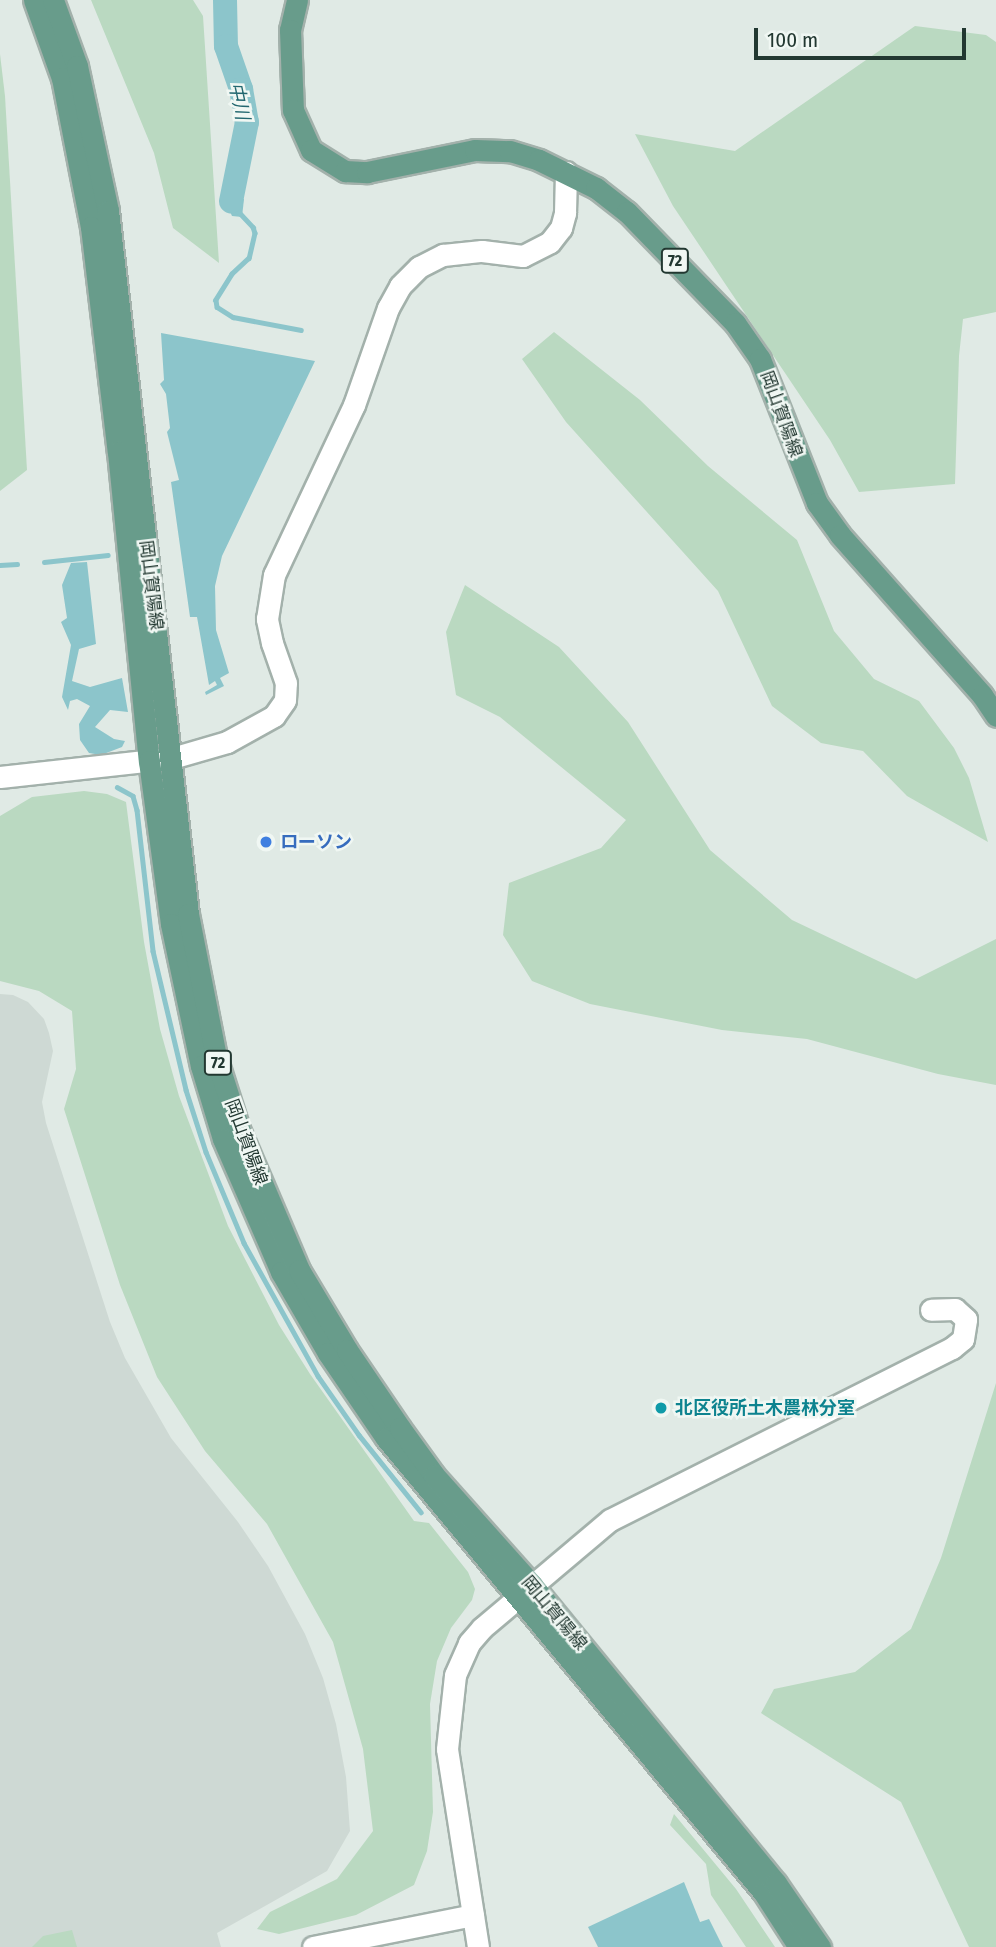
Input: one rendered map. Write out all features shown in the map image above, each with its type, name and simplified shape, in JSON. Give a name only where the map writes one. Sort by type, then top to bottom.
[{"type":"main road","name":"岡山賀陽線","points":[[34,0],[62,78],[91,227],[118,452],[149,761],[171,924],[184,996],[223,1139],[281,1272],[321,1341],[386,1438],[525,1591],[776,1883],[820,1947]]},
{"type":"main road","name":"岡山賀陽線","points":[[53,0],[77,66],[108,211],[188,914],[202,995],[216,1057],[235,1117],[266,1198],[299,1270],[346,1350],[434,1475],[764,1893],[799,1947]]},
{"type":"main road","name":"岡山賀陽線","points":[[297,0],[290,30],[293,110],[311,150],[345,171],[367,172],[475,150],[510,151],[566,172],[596,188],[627,212],[735,323],[760,359],[817,503],[840,535],[982,695],[996,716]]},
{"type":"street","points":[[0,777],[172,758],[227,742],[274,716],[285,700],[286,683],[267,619],[271,585],[354,405],[388,308],[400,286],[419,267],[443,255],[473,251],[523,256],[539,250],[561,228],[565,212],[566,172]]},
{"type":"street","points":[[478,1947],[447,1749],[452,1690],[460,1659],[469,1643],[525,1591],[610,1520],[952,1348],[963,1339],[966,1319],[955,1309],[931,1310]]},
{"type":"street","points":[[313,1947],[355,1936],[472,1915]]},
{"type":"shaded area","points":[[0,994],[13,995],[28,1002],[44,1019],[49,1033],[53,1051],[42,1102],[46,1123],[110,1322],[125,1358],[171,1438],[238,1522],[268,1566],[305,1634],[323,1678],[336,1724],[346,1777],[350,1831],[327,1871],[217,1933],[221,1947],[0,1947]]},
{"type":"green space","points":[[91,0],[193,0],[203,16],[219,263],[173,228],[154,153]]},
{"type":"green space","points":[[915,26],[986,35],[996,42],[996,312],[963,319],[959,356],[955,484],[859,492],[830,440],[673,206],[635,134],[735,151]]},
{"type":"green space","points":[[0,54],[5,96],[27,470],[0,491]]},
{"type":"green space","points":[[554,332],[640,400],[708,466],[797,540],[834,631],[874,679],[919,701],[954,748],[969,778],[988,842],[907,796],[863,751],[821,743],[772,706],[718,591],[566,422],[522,359]]},
{"type":"green space","points":[[465,585],[559,647],[628,722],[710,850],[792,920],[916,979],[996,939],[996,1085],[938,1074],[807,1039],[722,1030],[590,1004],[532,981],[503,935],[509,883],[601,848],[626,820],[500,717],[456,695],[446,632]]},
{"type":"green space","points":[[84,791],[107,794],[126,802],[144,942],[160,1029],[179,1096],[228,1226],[279,1325],[310,1374],[414,1521],[429,1523],[468,1572],[475,1589],[472,1600],[451,1628],[437,1661],[430,1704],[433,1812],[427,1851],[414,1885],[356,1915],[279,1934],[257,1929],[270,1912],[337,1879],[373,1831],[363,1749],[333,1642],[267,1524],[205,1451],[157,1377],[120,1285],[64,1109],[76,1069],[72,1011],[39,991],[0,981],[0,816],[32,797]]},
{"type":"green space","points":[[996,1383],[996,1947],[969,1947],[901,1802],[761,1713],[774,1689],[855,1672],[911,1629],[941,1558]]},
{"type":"green space","points":[[674,1814],[736,1889],[775,1947],[746,1947],[711,1895],[706,1864],[670,1825]]},
{"type":"green space","points":[[72,1930],[77,1947],[32,1947],[43,1936]]},
{"type":"water","points":[[222,194],[244,199],[242,217],[232,216]]},
{"type":"water","points":[[161,333],[315,361],[222,556],[215,586],[216,630],[229,673],[220,678],[224,686],[206,695],[205,692],[217,685],[215,681],[209,685],[197,617],[190,617],[171,482],[179,480],[167,432],[170,428],[166,394],[160,384],[164,380]]},
{"type":"water","points":[[87,562],[96,644],[79,649],[72,681],[90,687],[122,678],[128,712],[110,710],[95,727],[114,739],[125,741],[122,747],[101,755],[89,753],[80,740],[79,724],[90,706],[77,699],[70,701],[68,710],[62,697],[71,645],[61,622],[67,618],[62,585],[71,563]]},
{"type":"water","points":[[684,1882],[700,1922],[709,1919],[723,1947],[598,1947],[588,1927]]},
{"type":"waterway","name":"中川","points":[[225,0],[226,46],[241,89],[247,122],[231,201]]},
{"type":"waterway","points":[[239,212],[255,233],[249,258],[232,274],[216,300],[217,307],[233,317],[301,330]]},
{"type":"waterway","points":[[44,562],[108,555]]},
{"type":"waterway","points":[[0,565],[17,564]]},
{"type":"waterway","points":[[117,787],[133,796],[137,810],[153,951],[186,1090],[206,1152],[244,1243],[318,1376],[359,1435],[421,1512]]},
{"type":"place","name":"ローソン","points":[[266,842]]},
{"type":"place","name":"北区役所土木農林分室","points":[[661,1408]]}]
